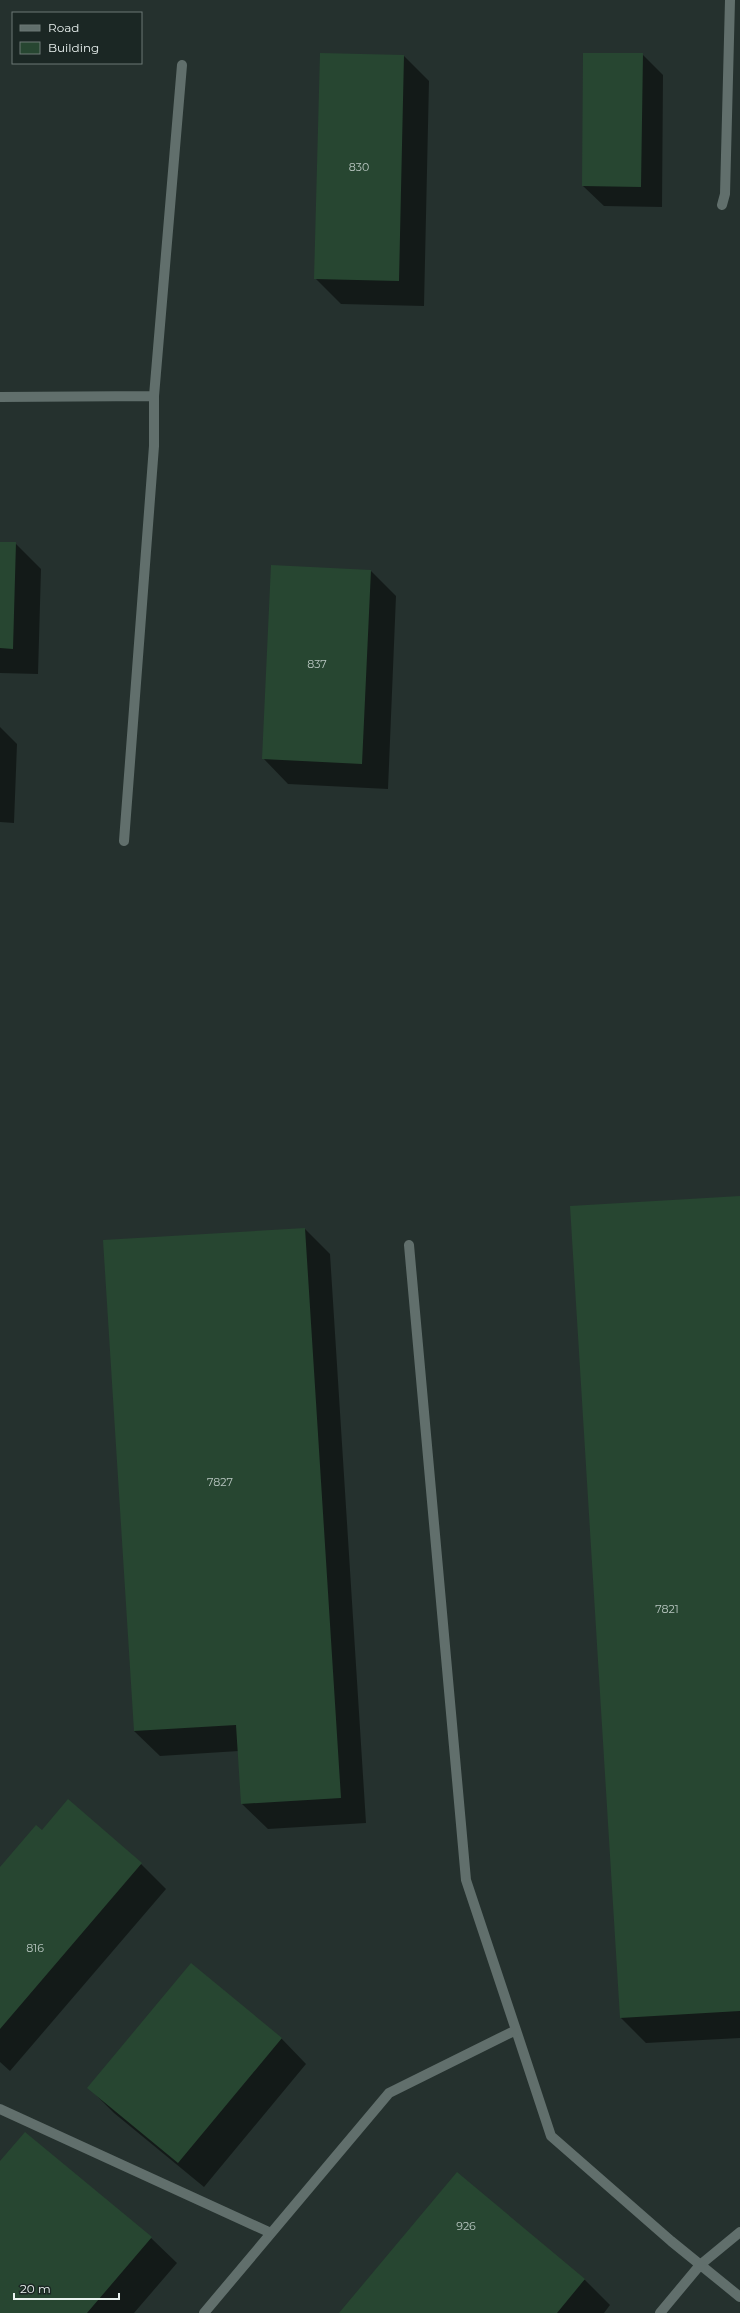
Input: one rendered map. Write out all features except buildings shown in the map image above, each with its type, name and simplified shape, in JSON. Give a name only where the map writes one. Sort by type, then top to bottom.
[{"type":"street","points":[[722,205],[725,194],[730,0]]},
{"type":"street","points":[[124,841],[154,446],[154,396],[182,65]]},
{"type":"street","points":[[0,398],[154,396]]},
{"type":"street","points":[[409,1245],[466,1880],[551,2136],[700,2265],[740,2297]]},
{"type":"street","points":[[204,2313],[389,2093],[516,2030]]},
{"type":"street","points":[[0,2109],[271,2233]]},
{"type":"street","points":[[660,2313],[700,2265],[740,2232]]}]
